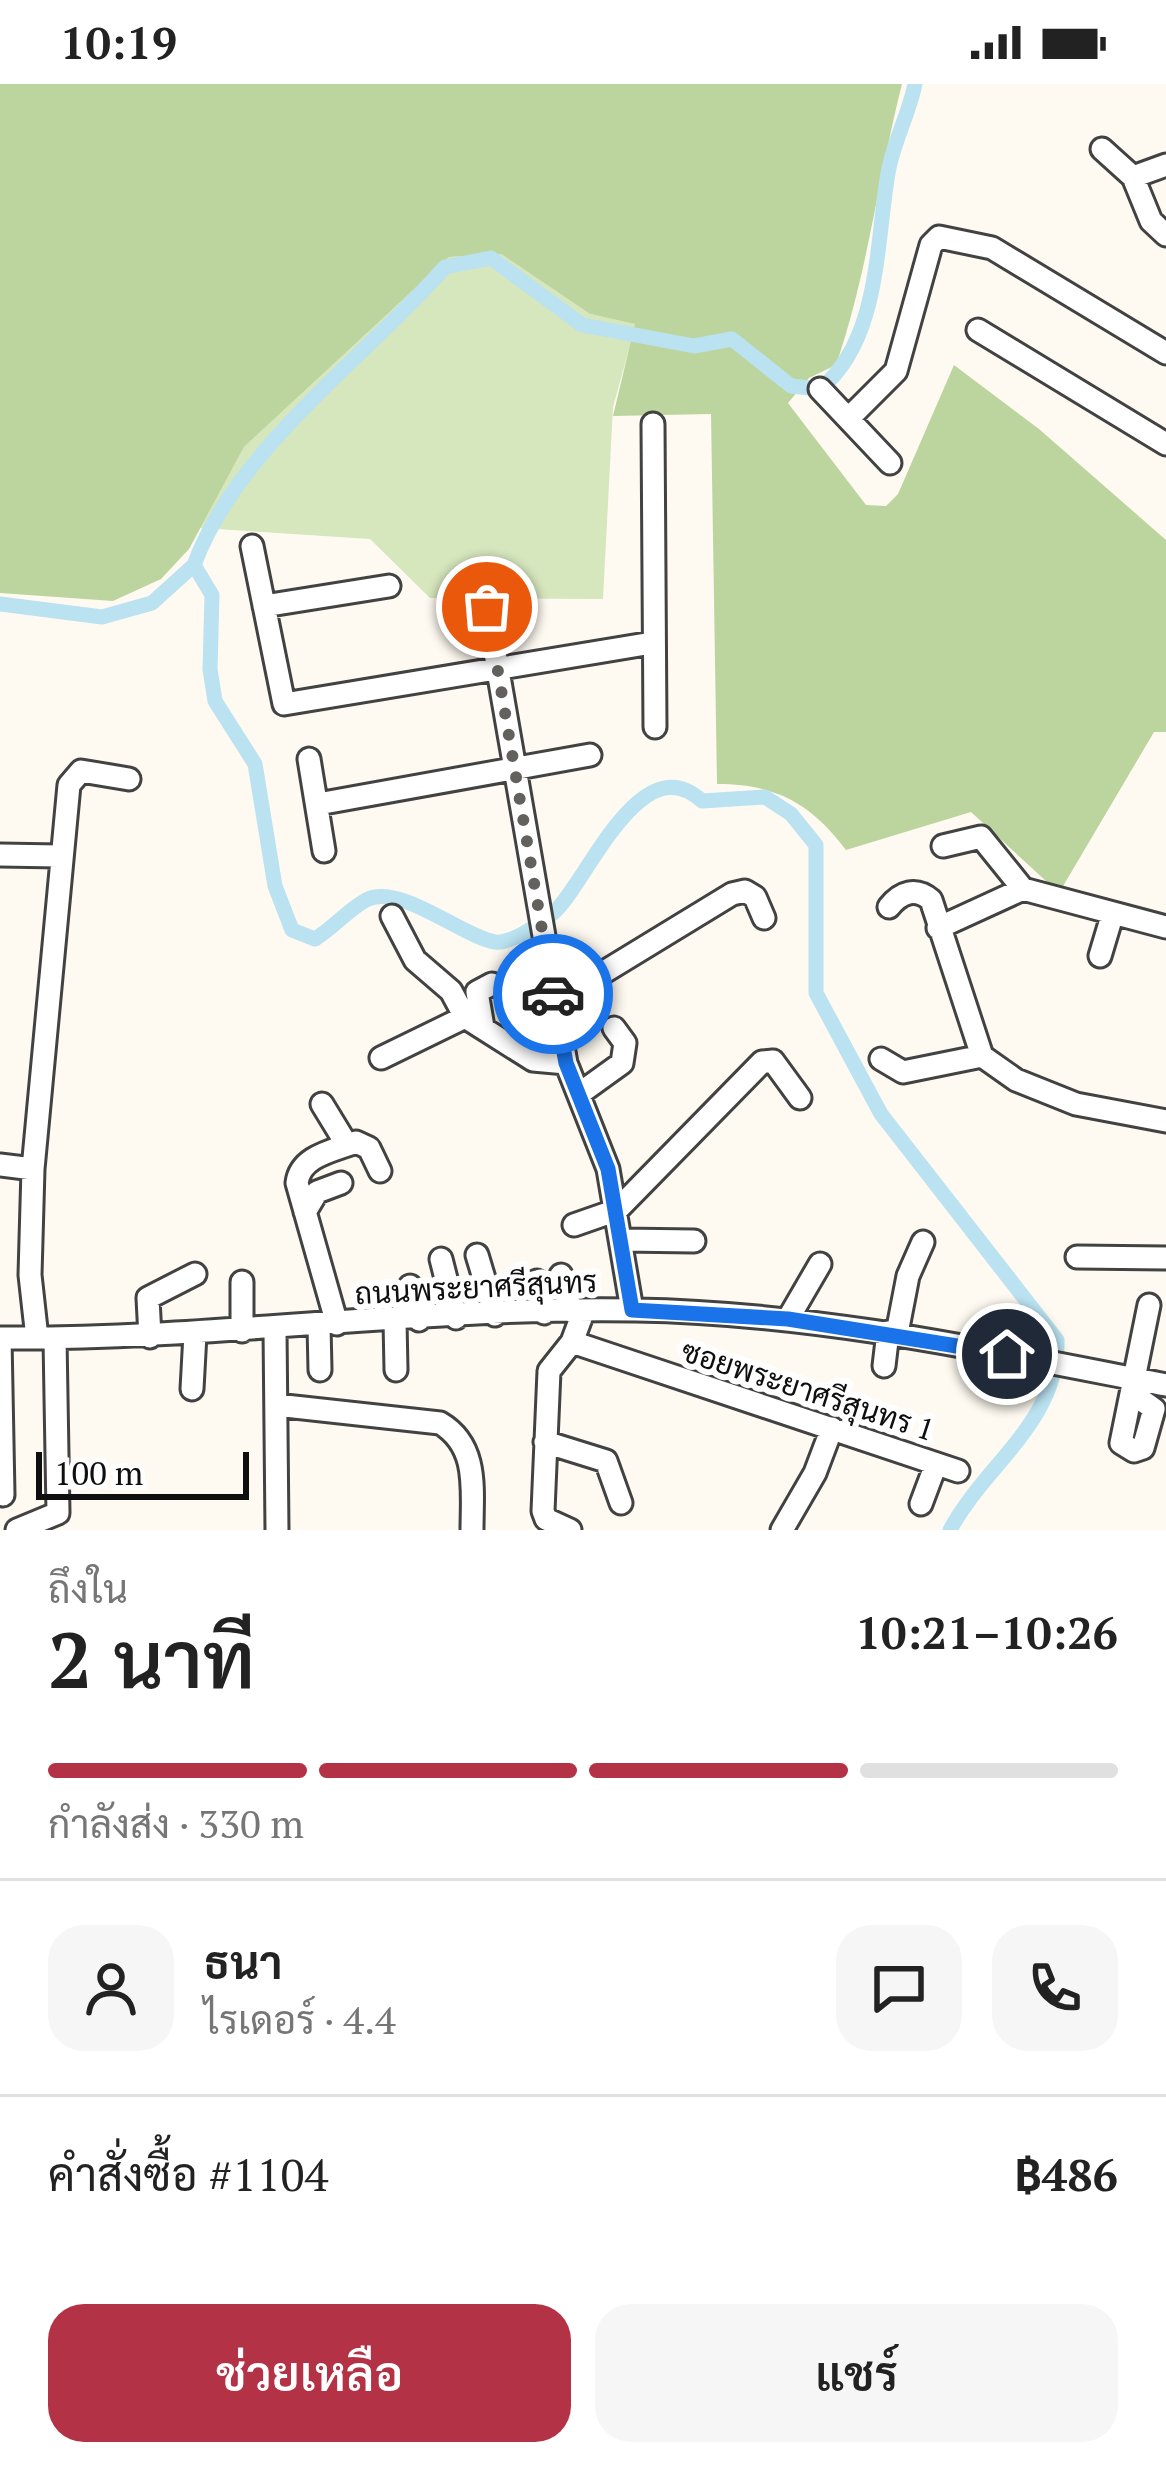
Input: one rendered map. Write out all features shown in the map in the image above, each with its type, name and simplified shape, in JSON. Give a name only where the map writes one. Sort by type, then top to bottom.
[{"type":"street","points":[[1102,149],[1132,178],[1151,221],[1166,235]]},
{"type":"street","points":[[1132,178],[1166,165]]},
{"type":"street","points":[[849,418],[896,371],[931,245],[938,237],[992,248],[1166,353]]},
{"type":"street","points":[[978,330],[1166,444]]},
{"type":"street","points":[[820,389],[890,464]]},
{"type":"street","points":[[653,424],[655,727]]},
{"type":"street","points":[[252,546],[284,704],[652,643]]},
{"type":"street","points":[[264,606],[389,586]]},
{"type":"street","points":[[487,607],[566,1063],[620,1227],[632,1310]]},
{"type":"street","points":[[318,804],[590,754]]},
{"type":"street","points":[[309,759],[324,850]]},
{"type":"street","points":[[17,1530],[58,1513],[46,1339],[30,1275],[33,1169],[59,856],[74,776],[81,771],[129,779]]},
{"type":"street","points":[[943,846],[981,838],[1023,889],[1166,927]]},
{"type":"street","points":[[0,855],[59,856]]},
{"type":"street","points":[[938,928],[1023,889]]},
{"type":"street","points":[[889,907],[897,896],[922,892],[932,901],[982,1056],[1016,1080],[1076,1105],[1166,1121]]},
{"type":"street","points":[[555,1002],[732,894],[755,896],[764,918]]},
{"type":"street","points":[[392,916],[415,960],[451,991],[474,1022],[533,1060],[566,1063]]},
{"type":"street","points":[[1100,956],[1112,916]]},
{"type":"street","points":[[474,1022],[477,992],[492,984]]},
{"type":"street","points":[[381,1058],[474,1022]]},
{"type":"street","points":[[579,1094],[622,1063],[625,1043],[614,1028]]},
{"type":"street","points":[[881,1059],[903,1072],[982,1056]]},
{"type":"street","points":[[620,1227],[762,1062],[773,1061],[800,1098]]},
{"type":"street","points":[[322,1105],[347,1145]]},
{"type":"street","points":[[320,1370],[328,1325],[298,1172],[308,1161],[363,1143],[380,1171]]},
{"type":"street","points":[[0,1165],[33,1169]]},
{"type":"street","points":[[304,1211],[316,1192],[341,1183]]},
{"type":"street","points":[[583,1229],[620,1227],[694,1241]]},
{"type":"street","points":[[884,1366],[908,1276],[923,1242]]},
{"type":"street","points":[[477,1255],[495,1315]]},
{"type":"street","points":[[1077,1256],[1166,1258]]},
{"type":"street","points":[[441,1258],[457,1318]]},
{"type":"street","points":[[788,1319],[820,1264]]},
{"type":"street","points":[[150,1337],[151,1294],[195,1274]]},
{"type":"street","points":[[561,1275],[577,1311],[572,1342],[549,1371],[543,1510],[546,1519],[570,1530]]},
{"type":"street","points":[[537,1281],[544,1313]]},
{"type":"street","points":[[242,1282],[242,1331]]},
{"type":"street","points":[[410,1286],[419,1320]]},
{"type":"street","points":[[1135,1387],[1149,1304]]},
{"type":"street","name":"ถนนพระยาศรีสุนทร","points":[[0,1337],[150,1337],[632,1310],[788,1319],[893,1333],[1071,1366],[1135,1387],[1166,1385]]},
{"type":"street","points":[[394,1321],[395,1370]]},
{"type":"street","points":[[274,1329],[277,1530]]},
{"type":"street","points":[[192,1389],[195,1334]]},
{"type":"street","points":[[0,1337],[3,1495]]},
{"type":"street","name":"ซอยพระยาศรีสุนทร 1","points":[[572,1342],[958,1471]]},
{"type":"street","points":[[276,1405],[440,1423],[456,1432],[472,1472],[472,1530]]},
{"type":"street","points":[[782,1530],[814,1473],[832,1428]]},
{"type":"street","points":[[545,1442],[606,1460],[621,1503]]},
{"type":"street","points":[[921,1504],[936,1464]]},
{"type":"green space","points":[[0,84],[902,84],[836,365],[809,378],[788,403],[866,505],[886,506],[898,494],[954,365],[1039,429],[1166,540],[1166,732],[1154,732],[1059,893],[971,812],[846,850],[819,820],[790,799],[757,788],[717,784],[711,414],[613,416],[635,324],[590,314],[501,254],[449,257],[244,447],[189,549],[161,579],[113,601],[0,593]]},
{"type":"green space","points":[[501,254],[590,314],[636,324],[613,407],[603,599],[430,598],[370,539],[200,528],[244,447],[449,257]]},
{"type":"waterway","points":[[915,84],[890,162],[865,318],[840,369],[820,389],[791,386],[732,339],[694,346],[582,325],[491,258],[445,267],[271,444],[214,522],[194,565],[212,595],[210,669],[215,701],[255,764],[275,886],[292,930],[315,939],[359,904],[379,896],[412,904],[482,938],[509,940],[552,914],[616,826],[636,804],[657,791],[679,788],[702,801],[765,797],[791,814],[816,845],[816,993],[881,1114],[1057,1340],[1054,1369],[1033,1419],[950,1530]]},
{"type":"waterway","points":[[0,604],[102,617],[152,603],[194,565]]},
{"type":"way so far","points":[[487,607],[553,994]]},
{"type":"route","points":[[553,994],[566,1063],[608,1169],[632,1310],[788,1319],[1007,1354]]}]
